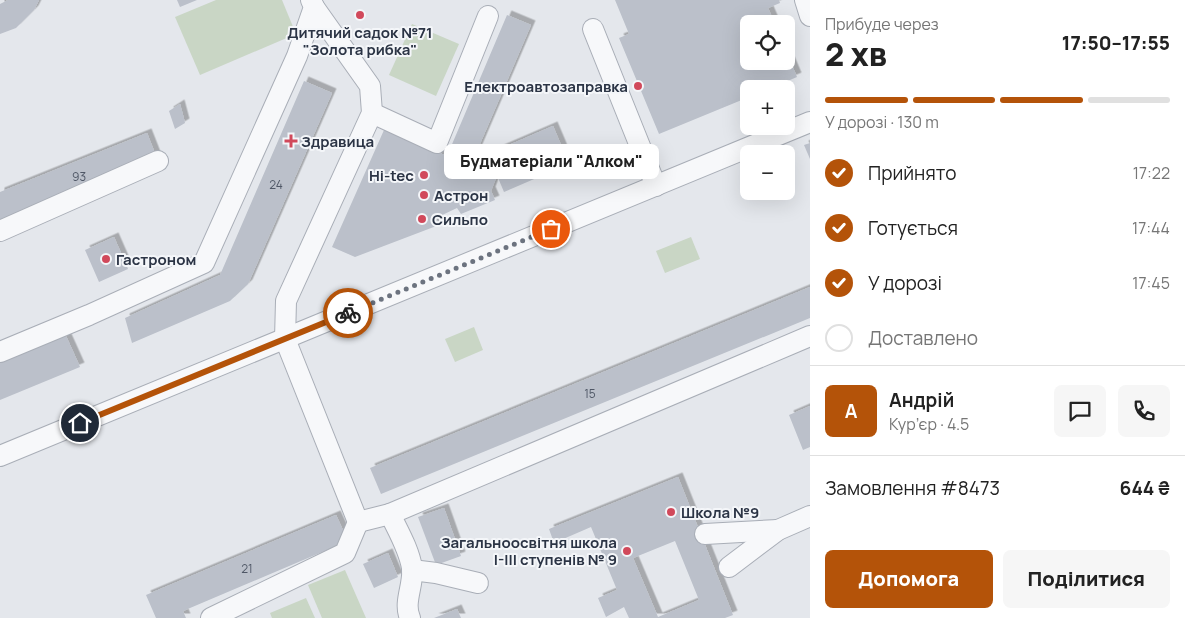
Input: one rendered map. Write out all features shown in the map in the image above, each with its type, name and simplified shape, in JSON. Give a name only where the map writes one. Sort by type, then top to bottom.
[{"type":"street","points":[[211,618],[345,553],[358,522],[285,339],[286,301],[372,113],[370,86],[313,4]]},
{"type":"street","points":[[0,352],[89,315],[204,263],[297,56],[313,4]]},
{"type":"street","points":[[372,113],[437,143],[488,16]]},
{"type":"street","points":[[593,29],[656,186]]},
{"type":"street","points":[[0,456],[810,122]]},
{"type":"street","points":[[0,231],[158,161]]},
{"type":"street","points":[[358,522],[390,514],[810,336]]},
{"type":"street","points":[[390,514],[408,554],[412,570],[407,611],[410,618]]},
{"type":"street","points":[[729,567],[778,530],[810,516]]},
{"type":"street","points":[[705,534],[778,530]]},
{"type":"street","points":[[412,570],[436,573],[478,583]]},
{"type":"green space","points":[[216,0],[282,0],[296,34],[200,75],[175,17]]},
{"type":"green space","points":[[412,24],[459,44],[436,96],[389,75]]},
{"type":"green space","points":[[691,237],[700,259],[665,273],[656,251]]},
{"type":"green space","points":[[474,327],[483,350],[455,362],[445,339]]},
{"type":"green space","points":[[345,570],[366,618],[322,618],[308,585]]},
{"type":"green space","points":[[306,598],[315,618],[272,618],[270,613]]},
{"type":"building","points":[[8,0],[39,0],[34,10],[16,28],[0,34],[0,4]]},
{"type":"building","points":[[177,0],[197,0],[180,7]]},
{"type":"building","points":[[615,0],[779,0],[780,3],[768,8],[771,15],[740,15],[740,70],[794,70],[797,77],[790,80],[740,80],[740,101],[659,134],[619,38],[629,34]]},
{"type":"building","name":"Астрон","points":[[507,15],[531,25],[470,167],[488,161],[496,178],[491,191],[495,200],[461,214],[457,208],[436,218],[439,225],[355,257],[332,247],[384,130],[447,156]]},
{"type":"building","points":[[304,81],[332,93],[248,284],[230,301],[132,343],[125,318],[220,275]]},
{"type":"building","points":[[180,104],[185,123],[175,129],[169,111]]},
{"type":"building","points":[[553,126],[569,164],[504,192],[488,154]]},
{"type":"building","points":[[147,133],[158,161],[0,224],[0,192]]},
{"type":"building","points":[[810,143],[810,159],[804,145]]},
{"type":"building","points":[[576,151],[589,162],[584,168],[571,158]]},
{"type":"building","name":"Гастроном","points":[[114,237],[128,269],[99,282],[85,250]]},
{"type":"building","points":[[810,287],[810,318],[381,494],[370,468]]},
{"type":"building","points":[[66,336],[80,367],[0,400],[0,363]]},
{"type":"building","points":[[810,406],[810,447],[803,450],[789,415]]},
{"type":"building","name":"Загальноосвітня школа І-ІІІ ступенів № 9","points":[[678,477],[733,615],[725,618],[629,618],[624,607],[606,617],[598,598],[617,590],[591,527],[554,543],[549,529]],"holes":[[[675,541],[699,600],[658,617],[633,558]]]},
{"type":"building","points":[[444,508],[461,556],[436,565],[418,517]]},
{"type":"building","points":[[336,515],[348,541],[183,611],[186,618],[156,618],[146,595]]},
{"type":"building","points":[[388,553],[398,577],[374,588],[363,564]]},
{"type":"building","points":[[457,609],[461,618],[434,618]]},
{"type":"way so far","points":[[348,313],[551,229]]},
{"type":"place","name":"Дитячий садок №71 \"Золота рибка\"","points":[[360,15]]},
{"type":"place","name":"Електроавтозаправка","points":[[638,86]]},
{"type":"place","name":"Здравица","points":[[291,141]]},
{"type":"place","name":"Hi-tec","points":[[424,175]]},
{"type":"place","name":"Астрон","points":[[424,195]]},
{"type":"place","name":"Сильпо","points":[[422,219]]},
{"type":"place","name":"Будматеріали \"Алком\"","points":[[551,229]]},
{"type":"place","name":"Гастроном","points":[[106,259]]},
{"type":"place","name":"Школа №9","points":[[671,512]]},
{"type":"place","name":"Загальноосвітня школа І-ІІІ ступенів № 9","points":[[627,551]]},
{"type":"route","points":[[80,423],[348,313]]}]
